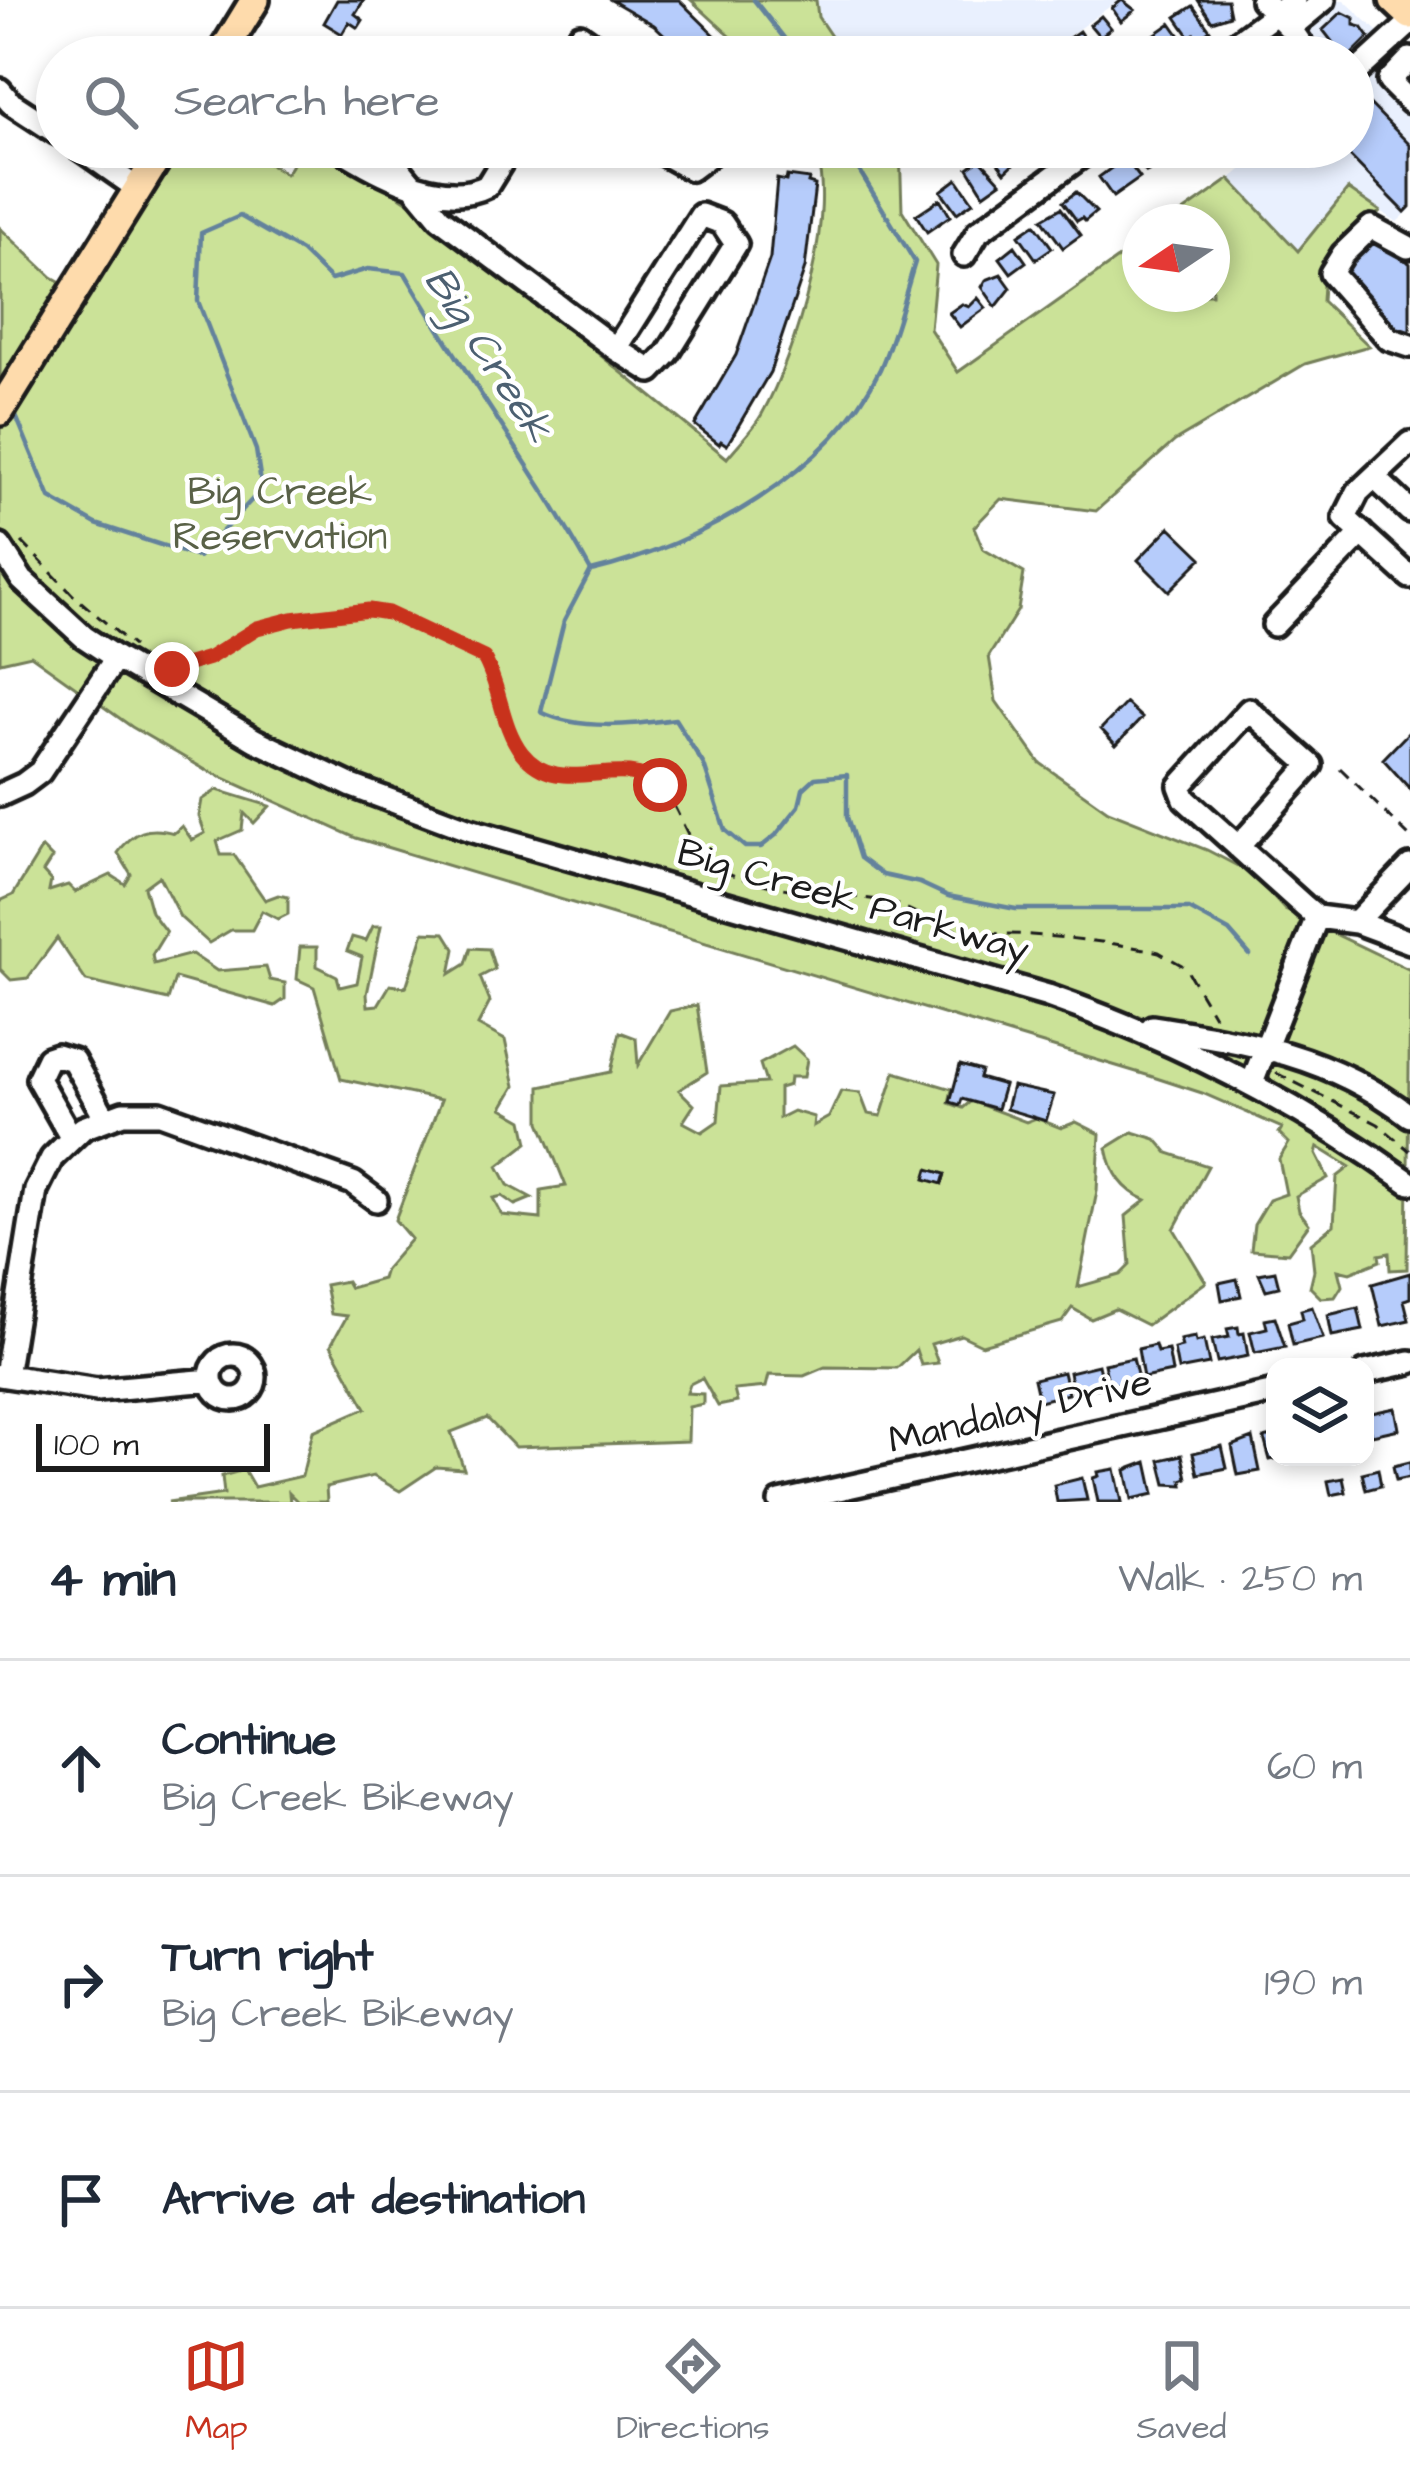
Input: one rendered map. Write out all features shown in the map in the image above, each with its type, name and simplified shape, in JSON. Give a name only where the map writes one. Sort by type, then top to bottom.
[{"type":"main road","points":[[233,36],[254,0]]},
{"type":"main road","points":[[1394,0],[1410,19]]},
{"type":"main road","points":[[0,411],[151,168]]},
{"type":"street","points":[[1241,36],[1271,9],[1294,0]]},
{"type":"street","points":[[1271,9],[1324,0]]},
{"type":"street","points":[[1271,9],[1293,36]]},
{"type":"street","points":[[1374,54],[1410,19]]},
{"type":"street","points":[[1410,59],[1389,81],[1410,102]]},
{"type":"street","points":[[0,90],[36,119]]},
{"type":"street","points":[[108,168],[138,189]]},
{"type":"street","points":[[371,168],[385,177],[457,194],[487,186],[498,168]]},
{"type":"street","points":[[400,168],[440,218],[616,350],[651,371],[668,353],[736,244],[722,223],[701,214],[616,350]]},
{"type":"street","points":[[964,255],[978,232],[1065,168]]},
{"type":"street","points":[[1409,247],[1370,227],[1331,273],[1389,339],[1410,346]]},
{"type":"street","points":[[1409,446],[1358,492],[1345,518],[1410,577]]},
{"type":"street","points":[[1374,477],[1410,511]]},
{"type":"street","points":[[1274,625],[1362,533]]},
{"type":"street","name":"Big Creek Parkway","points":[[11,544],[22,580],[85,637],[154,684],[352,786],[470,830],[1048,996],[1127,1023],[1252,1083],[1335,1130],[1410,1183]]},
{"type":"street","points":[[0,794],[40,772],[116,658]]},
{"type":"street","points":[[1238,847],[1311,765],[1250,710],[1180,786],[1185,799],[1238,847],[1317,917],[1356,922],[1410,942]]},
{"type":"street","points":[[1356,922],[1410,866]]},
{"type":"street","points":[[1252,1083],[1317,917]]},
{"type":"street","name":"Big Creek Parkway","points":[[1127,1023],[1264,1046],[1369,1085],[1410,1116]]},
{"type":"street","points":[[71,1137],[38,1079],[48,1058],[57,1055],[73,1060],[105,1118]]},
{"type":"street","points":[[211,1380],[97,1390],[3,1375],[32,1205],[43,1173],[71,1137],[105,1118],[142,1112],[181,1119],[353,1183],[376,1199]]},
{"type":"street","points":[[1374,1370],[1410,1362]]},
{"type":"street","name":"Mandalay Drive","points":[[780,1502],[815,1498],[1266,1394]]},
{"type":"path","points":[[11,544],[145,656]]},
{"type":"path","points":[[158,664],[172,669],[193,666],[257,628],[292,619],[335,612],[388,613],[484,658],[507,726],[534,766],[568,778],[638,772],[648,776],[671,799],[692,847],[718,870],[800,890],[882,900],[948,927],[1160,952],[1185,968],[1220,1030]]},
{"type":"path","points":[[1340,768],[1410,837]]},
{"type":"path","points":[[1272,1071],[1378,1124],[1410,1151]]},
{"type":"shaded area","points":[[816,0],[1119,0],[1068,36],[831,36],[818,17]]},
{"type":"shaded area","points":[[1316,0],[1344,0],[1410,62],[1410,210],[1397,222],[1348,189],[1298,252],[1230,179],[1243,168],[1374,168],[1374,36],[1270,33]]},
{"type":"green space","points":[[691,0],[816,0],[818,17],[831,36],[730,36]]},
{"type":"green space","name":"Big Creek Reservation","points":[[154,168],[276,168],[286,174],[290,168],[358,168],[428,215],[727,458],[762,414],[800,321],[818,243],[819,168],[901,168],[902,210],[936,265],[930,329],[958,372],[1122,256],[1122,312],[1230,312],[1230,204],[1195,204],[1230,179],[1298,251],[1348,189],[1380,211],[1324,269],[1322,301],[1369,346],[1305,364],[1175,441],[1096,511],[1001,499],[974,527],[983,549],[1024,573],[1018,610],[989,656],[996,701],[1040,763],[1108,811],[1251,873],[1285,910],[1410,970],[1407,1269],[1390,1270],[1389,1253],[1350,1273],[1338,1270],[1342,1286],[1335,1297],[1321,1298],[1310,1287],[1314,1270],[1311,1243],[1334,1225],[1337,1177],[1350,1167],[1318,1147],[1316,1154],[1328,1178],[1296,1196],[1309,1224],[1288,1253],[1251,1250],[1254,1225],[1269,1200],[1286,1194],[1279,1159],[1289,1143],[1279,1133],[1282,1128],[1202,1093],[356,838],[204,769],[132,727],[31,655],[0,662],[0,228],[52,277],[77,291]]},
{"type":"green space","points":[[217,790],[270,806],[254,823],[244,813],[242,830],[217,841],[221,855],[234,855],[265,900],[288,897],[288,914],[278,919],[262,911],[252,930],[231,930],[209,943],[180,917],[159,876],[144,887],[151,912],[166,932],[152,955],[154,964],[192,954],[217,971],[266,967],[270,980],[285,983],[285,999],[275,1006],[175,978],[168,1000],[86,981],[57,938],[28,978],[11,980],[0,969],[0,901],[13,895],[42,848],[52,858],[43,872],[51,881],[49,891],[68,885],[75,892],[111,875],[125,884],[131,874],[118,853],[129,840],[149,830],[174,833],[182,826],[192,840],[205,833],[199,816],[202,800]]},
{"type":"green space","points":[[373,926],[381,926],[368,1006],[378,1005],[390,985],[406,987],[424,932],[445,933],[455,949],[450,974],[466,964],[471,948],[489,949],[495,969],[480,977],[490,1002],[478,1025],[505,1040],[515,1086],[502,1108],[523,1120],[528,1143],[498,1166],[508,1185],[532,1198],[515,1205],[502,1196],[493,1198],[502,1215],[541,1219],[541,1190],[566,1186],[540,1122],[540,1087],[611,1072],[620,1032],[636,1038],[638,1065],[670,1011],[697,1005],[707,1072],[679,1090],[694,1105],[683,1122],[702,1132],[718,1121],[721,1086],[766,1083],[760,1064],[793,1046],[807,1059],[804,1077],[790,1077],[789,1085],[779,1088],[779,1118],[793,1111],[814,1117],[813,1126],[829,1117],[841,1091],[860,1093],[868,1114],[881,1116],[895,1072],[952,1089],[949,1103],[963,1108],[971,1101],[1026,1122],[1036,1118],[1061,1128],[1076,1122],[1100,1134],[1097,1191],[1078,1287],[1120,1275],[1130,1265],[1126,1216],[1146,1200],[1120,1180],[1107,1148],[1133,1132],[1156,1139],[1168,1153],[1208,1166],[1174,1229],[1206,1282],[1147,1325],[1115,1309],[1091,1319],[1072,1308],[1062,1322],[982,1345],[961,1335],[931,1344],[938,1363],[921,1365],[916,1350],[897,1368],[825,1367],[804,1376],[769,1375],[766,1387],[734,1390],[737,1402],[718,1406],[702,1378],[690,1384],[687,1393],[703,1394],[703,1404],[689,1407],[688,1441],[515,1447],[487,1418],[451,1432],[464,1469],[436,1467],[400,1491],[373,1476],[326,1487],[327,1502],[298,1502],[289,1493],[290,1502],[168,1502],[224,1494],[222,1476],[244,1470],[254,1487],[302,1476],[313,1431],[366,1408],[331,1345],[347,1316],[331,1314],[325,1285],[346,1281],[350,1288],[382,1279],[411,1239],[395,1220],[441,1100],[341,1079],[314,987],[297,979],[300,947],[317,947],[317,966],[337,976],[340,987],[357,983],[362,957],[347,951],[352,937],[366,941]]},
{"type":"building","points":[[337,0],[364,0],[355,14],[363,20],[358,28],[349,22],[342,34],[324,23]]},
{"type":"building","points":[[611,0],[679,0],[716,36],[666,36]]},
{"type":"building","points":[[1122,0],[1135,10],[1121,21],[1112,8]]},
{"type":"building","points":[[1198,0],[1227,0],[1230,15],[1212,21]]},
{"type":"building","points":[[1193,6],[1210,30],[1189,36],[1176,17]]},
{"type":"building","points":[[1342,12],[1354,18],[1354,25],[1368,36],[1328,36],[1323,30]]},
{"type":"building","points":[[1101,16],[1111,28],[1099,36],[1090,25]]},
{"type":"building","points":[[1171,23],[1180,36],[1155,36]]},
{"type":"building","points":[[1374,108],[1410,145],[1410,207],[1405,212],[1362,168],[1374,168]]},
{"type":"building","points":[[968,168],[988,168],[1001,182],[984,194]]},
{"type":"building","points":[[1111,168],[1132,168],[1140,178],[1113,197],[1099,177]]},
{"type":"building","points":[[787,176],[809,179],[815,185],[805,268],[770,372],[727,445],[719,444],[695,425],[736,355],[770,258],[777,179],[786,181]]},
{"type":"building","points":[[957,179],[973,202],[957,213],[941,191]]},
{"type":"building","points":[[1076,192],[1096,212],[1085,221],[1077,221],[1063,202]]},
{"type":"building","points":[[940,199],[950,216],[927,232],[916,215]]},
{"type":"building","points":[[1061,208],[1081,235],[1063,248],[1042,219]]},
{"type":"building","points":[[1035,224],[1052,248],[1036,259],[1019,235]]},
{"type":"building","points":[[1376,231],[1410,264],[1410,340],[1338,270]]},
{"type":"building","points":[[1015,246],[1026,262],[1011,273],[1000,258]]},
{"type":"building","points":[[1001,274],[1011,288],[996,307],[982,287]]},
{"type":"building","points":[[978,298],[986,308],[960,327],[949,313],[962,304],[969,307]]},
{"type":"building","points":[[1170,527],[1202,558],[1169,591],[1138,560]]},
{"type":"building","points":[[1126,703],[1142,718],[1116,745],[1101,729]]},
{"type":"building","points":[[1410,731],[1410,789],[1383,759]]},
{"type":"building","points":[[960,1065],[981,1071],[979,1078],[1004,1085],[997,1109],[962,1099],[960,1105],[950,1102]]},
{"type":"building","points":[[1012,1086],[1054,1095],[1046,1121],[1006,1109]]},
{"type":"building","points":[[928,1169],[945,1174],[942,1184],[925,1179]]},
{"type":"building","points":[[1275,1271],[1279,1287],[1266,1290],[1259,1274]]},
{"type":"building","points":[[1410,1273],[1410,1298],[1404,1300],[1409,1320],[1382,1326],[1372,1284]]},
{"type":"building","points":[[1237,1279],[1241,1296],[1222,1300],[1219,1283]]},
{"type":"building","points":[[1312,1307],[1323,1338],[1293,1345],[1288,1323],[1303,1319],[1301,1310]]},
{"type":"building","points":[[1358,1308],[1363,1330],[1332,1336],[1328,1315]]},
{"type":"building","points":[[1275,1317],[1285,1347],[1255,1353],[1250,1332],[1267,1328],[1265,1319]]},
{"type":"building","points":[[1238,1327],[1239,1334],[1244,1333],[1248,1356],[1217,1362],[1212,1340],[1229,1337],[1227,1329]]},
{"type":"building","points":[[1195,1337],[1196,1342],[1204,1340],[1209,1364],[1178,1370],[1174,1349],[1182,1347],[1180,1340]]},
{"type":"building","points":[[1155,1345],[1157,1352],[1168,1350],[1172,1372],[1143,1378],[1138,1349]]},
{"type":"building","points":[[1133,1358],[1138,1379],[1109,1386],[1104,1364]]},
{"type":"building","points":[[1098,1365],[1103,1387],[1073,1393],[1069,1372]]},
{"type":"building","points":[[1063,1372],[1068,1394],[1039,1401],[1034,1379]]},
{"type":"building","points":[[1395,1408],[1399,1429],[1374,1435],[1374,1412]]},
{"type":"building","points":[[1253,1438],[1260,1471],[1238,1475],[1232,1446]]},
{"type":"building","points":[[1222,1446],[1227,1468],[1198,1474],[1193,1453]]},
{"type":"building","points":[[1182,1455],[1187,1478],[1183,1485],[1166,1484],[1160,1460]]},
{"type":"building","points":[[1147,1462],[1154,1494],[1132,1499],[1126,1470]]},
{"type":"building","points":[[1410,1462],[1410,1477],[1396,1480],[1393,1466]]},
{"type":"building","points":[[1115,1469],[1122,1502],[1098,1502],[1093,1478],[1098,1472]]},
{"type":"building","points":[[1378,1469],[1381,1486],[1366,1490],[1362,1473]]},
{"type":"building","points":[[1082,1478],[1087,1500],[1057,1502],[1054,1485]]},
{"type":"building","points":[[1343,1478],[1346,1492],[1331,1495],[1328,1481]]},
{"type":"waterway","name":"Big Creek","points":[[754,0],[782,36]]},
{"type":"waterway","name":"Big Creek","points":[[14,411],[50,498],[96,524],[198,557],[262,489],[256,450],[198,301],[201,233],[240,216],[301,251],[331,280],[368,269],[405,273],[591,571],[674,543],[757,499],[795,472],[858,406],[880,369],[915,262],[858,168]]},
{"type":"waterway","points":[[590,572],[564,621],[541,712],[589,724],[675,719],[704,765],[725,830],[745,847],[761,847],[776,835],[799,806],[803,789],[815,778],[847,775],[847,817],[860,858],[883,875],[920,883],[948,896],[1016,909],[1189,909],[1229,931],[1250,955]]},
{"type":"route","points":[[172,669],[193,666],[257,628],[335,612],[388,613],[484,658],[507,726],[534,766],[568,778],[638,772],[660,785]]}]
